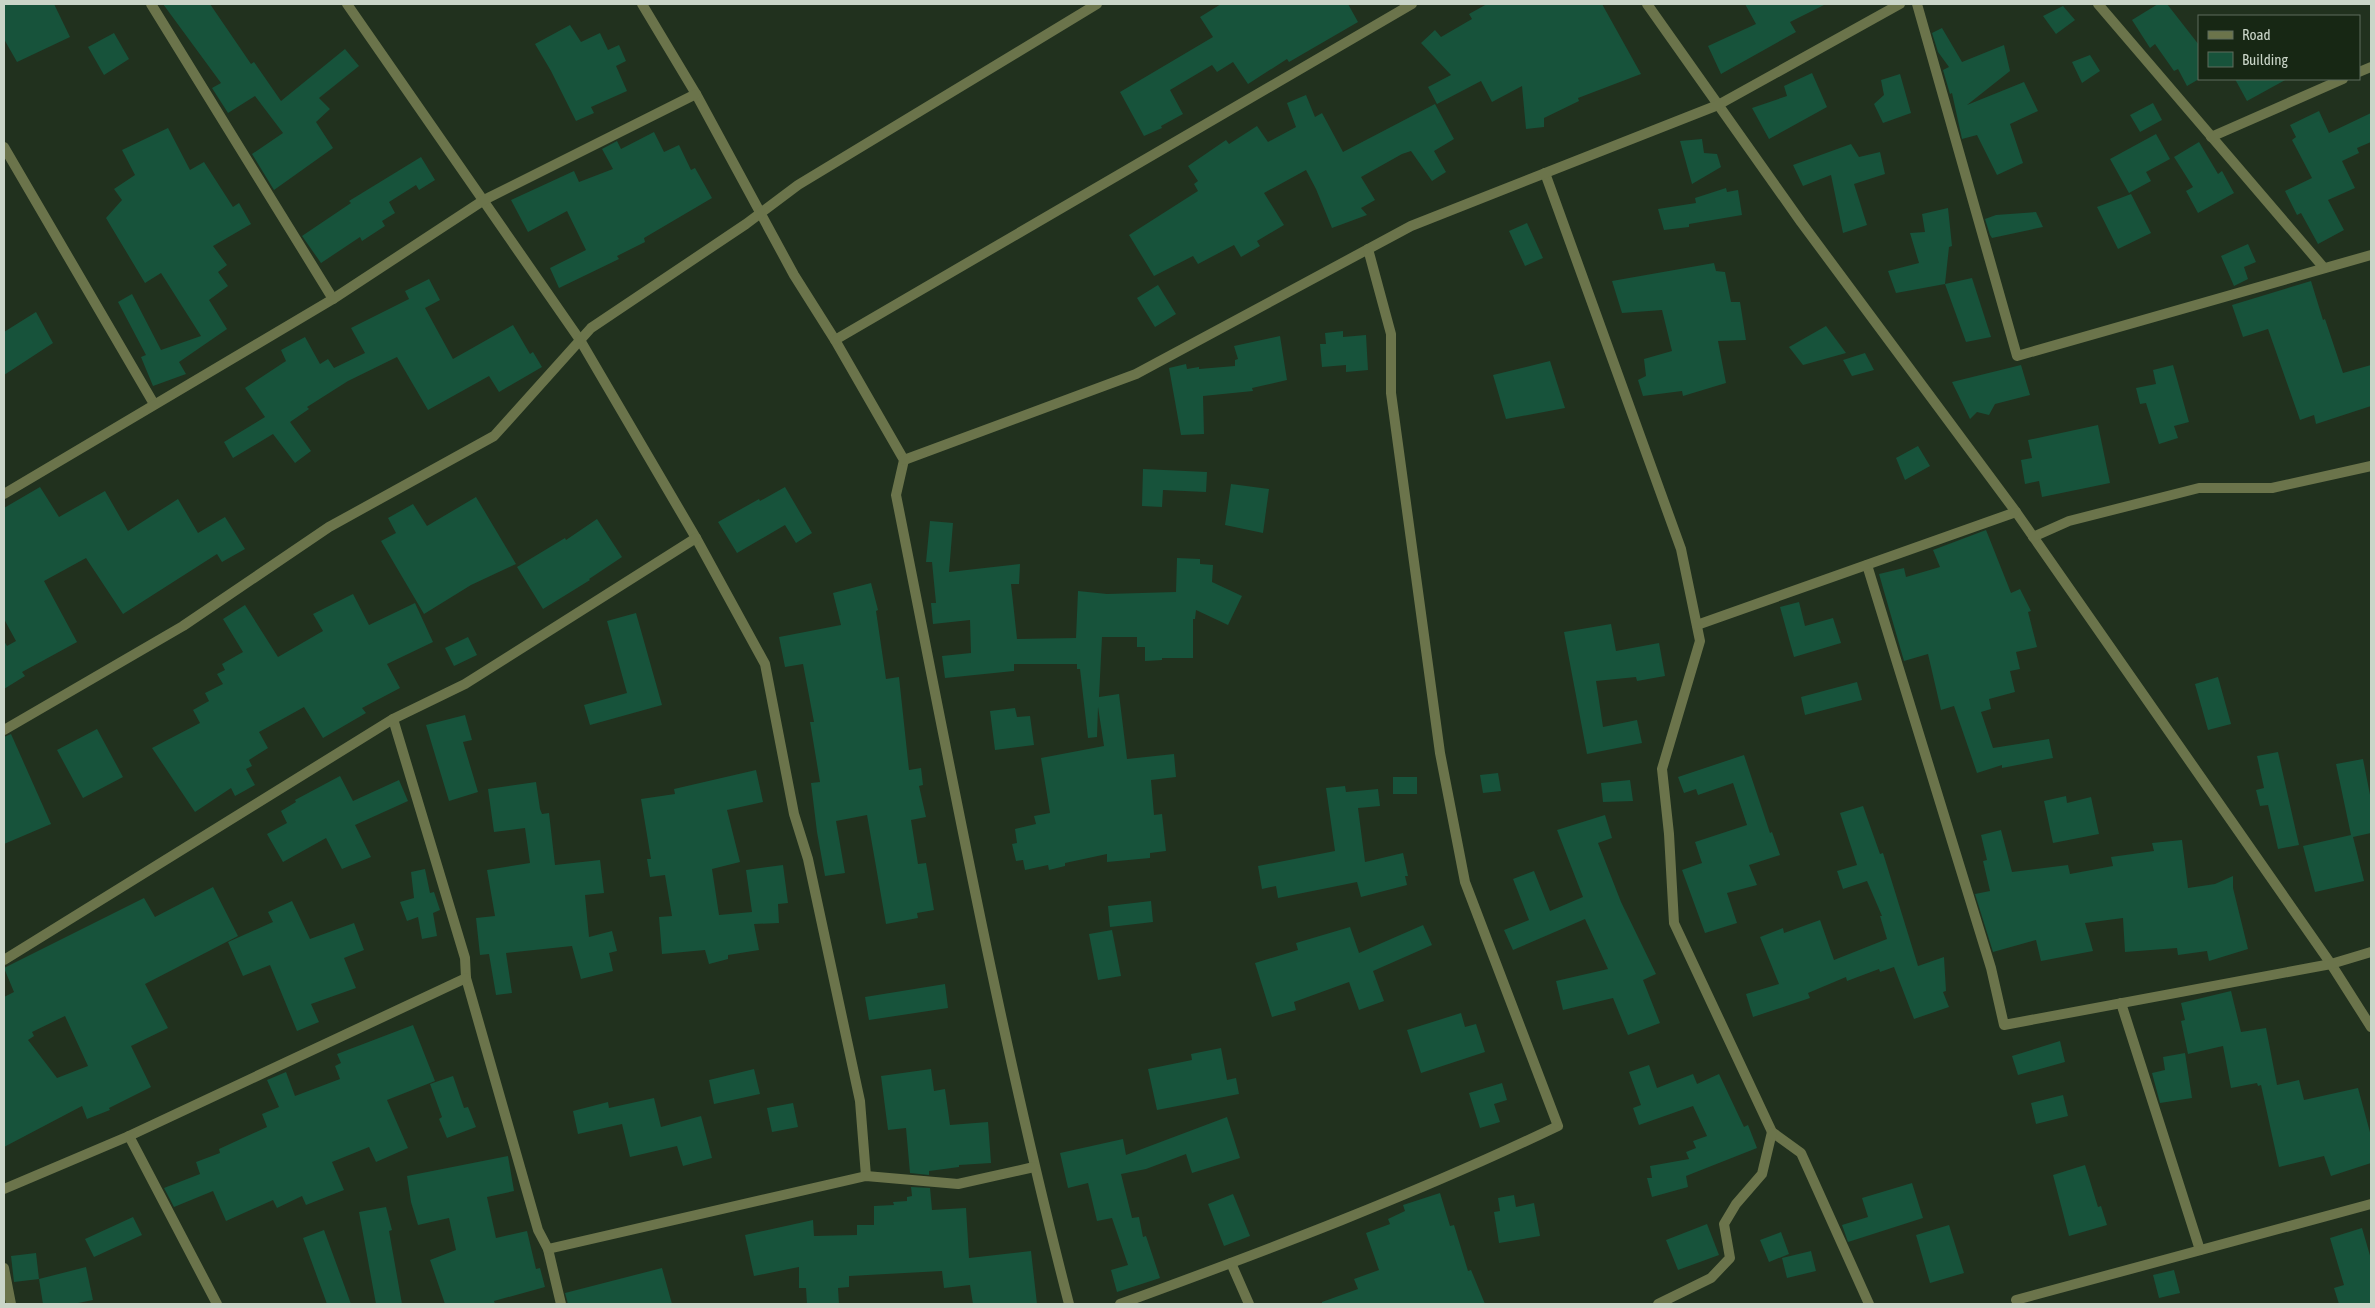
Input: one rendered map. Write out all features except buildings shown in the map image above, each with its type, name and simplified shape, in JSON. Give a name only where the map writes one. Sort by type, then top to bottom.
[{"type":"street","points":[[151,4],[333,299]]},
{"type":"street","points":[[347,4],[580,340],[696,538],[765,664],[794,814],[808,859],[860,1101],[866,1176]]},
{"type":"street","points":[[642,4],[696,94],[762,212],[794,275],[835,340],[904,460],[896,495],[981,923],[1034,1167],[1069,1304]]},
{"type":"street","points":[[4,730],[182,626],[329,527],[494,436],[591,328],[762,212],[798,185],[1097,4]]},
{"type":"street","points":[[835,340],[1412,4]]},
{"type":"street","points":[[1647,4],[1801,222],[2016,512],[2331,964],[2371,1026]]},
{"type":"street","points":[[904,460],[1136,374],[1410,226],[1718,104],[1900,4]]},
{"type":"street","points":[[1917,4],[2017,356],[2371,255]]},
{"type":"street","points":[[2098,4],[2324,268]]},
{"type":"street","points":[[2211,137],[2341,80]]},
{"type":"street","points":[[4,494],[333,299],[484,200],[696,94]]},
{"type":"street","points":[[4,147],[154,404]]},
{"type":"street","points":[[1545,173],[1681,548],[1700,641],[1662,770],[1669,834],[1669,868],[1674,924],[1772,1132],[1801,1153],[1869,1304]]},
{"type":"street","points":[[1120,1304],[1231,1263],[1478,1165],[1558,1126],[1465,882],[1440,753],[1391,393],[1391,334],[1368,249]]},
{"type":"street","points":[[2033,537],[2069,520],[2199,488],[2272,488],[2371,466]]},
{"type":"street","points":[[1697,625],[2016,512]]},
{"type":"street","points":[[4,960],[393,719],[465,684],[696,538]]},
{"type":"street","points":[[1867,565],[1991,968],[2004,1026],[2331,964],[2371,952]]},
{"type":"street","points":[[393,719],[465,958],[466,978],[538,1230],[548,1249],[562,1304]]},
{"type":"street","points":[[4,1189],[129,1136],[466,978]]},
{"type":"street","points":[[2121,1004],[2200,1250]]},
{"type":"street","points":[[1658,1304],[1711,1278],[1730,1258],[1724,1224],[1736,1204],[1762,1174],[1772,1132]]},
{"type":"street","points":[[129,1136],[217,1304]]},
{"type":"street","points":[[548,1249],[866,1176],[958,1184],[1034,1167]]},
{"type":"street","points":[[2016,1300],[2371,1204]]},
{"type":"street","points":[[1231,1263],[1249,1304]]},
{"type":"street","points":[[4,1268],[11,1304]]}]
